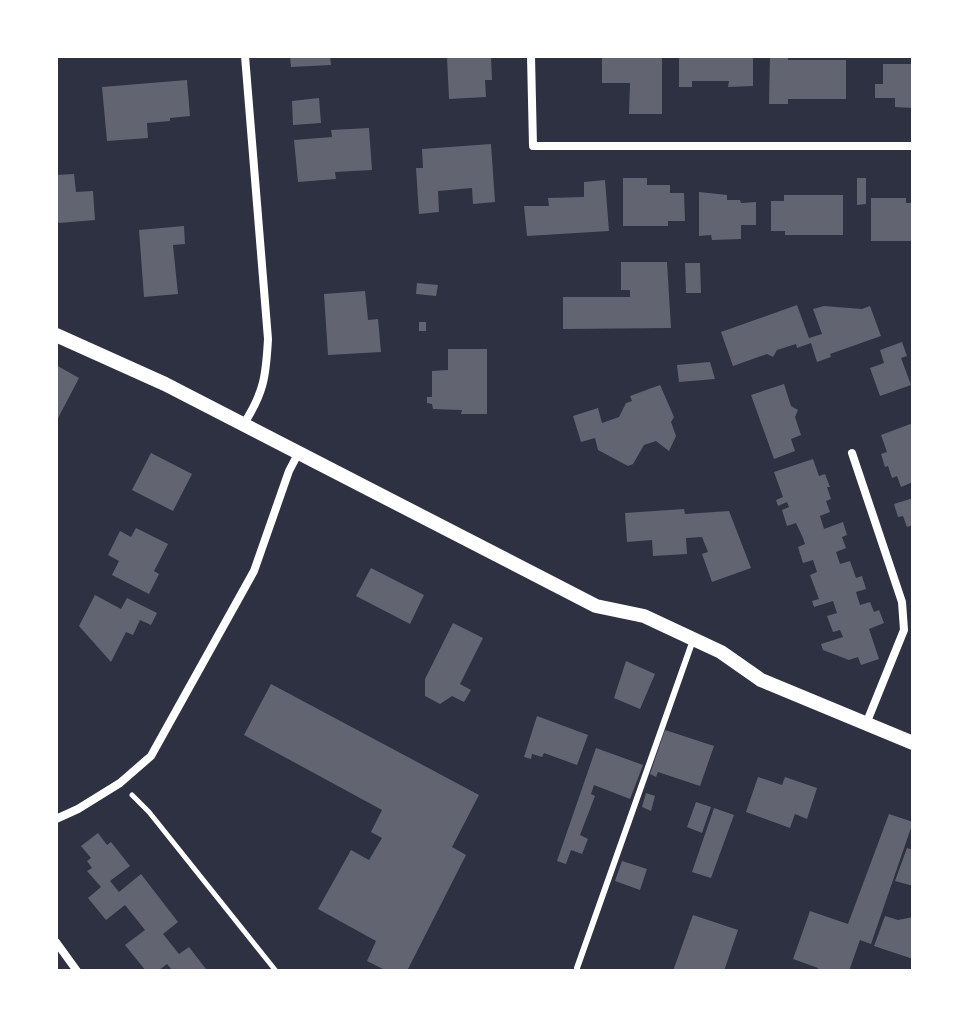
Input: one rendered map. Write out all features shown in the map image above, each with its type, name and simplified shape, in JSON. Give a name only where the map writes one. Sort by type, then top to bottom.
[{"type":"street","points":[[243,425],[260,400],[268,339],[245,56]]},
{"type":"street","points":[[531,56],[533,146],[913,146]]},
{"type":"street","points":[[56,335],[140,372],[596,606],[644,616],[721,652],[761,680],[913,743]]},
{"type":"street","points":[[56,819],[120,783],[151,756],[246,585],[299,452]]},
{"type":"street","points":[[852,453],[902,602],[908,629],[866,725]]},
{"type":"street","points":[[56,942],[77,971]]},
{"type":"lane","points":[[577,968],[693,639]]},
{"type":"path","points":[[120,783],[149,812],[276,971]]},
{"type":"building","points":[[290,56],[330,56],[331,65],[291,67]]},
{"type":"building","points":[[491,56],[492,80],[485,80],[486,97],[449,99],[447,57]]},
{"type":"building","points":[[602,56],[662,56],[662,114],[629,114],[630,83],[602,83]]},
{"type":"building","points":[[679,56],[753,56],[753,86],[728,87],[729,81],[692,81],[692,87],[679,87]]},
{"type":"building","points":[[770,56],[788,56],[788,60],[846,60],[846,99],[788,99],[788,104],[769,104]]},
{"type":"building","points":[[883,64],[913,64],[913,108],[895,107],[895,98],[875,98],[875,84],[883,84]]},
{"type":"building","points":[[187,80],[190,116],[147,123],[148,138],[107,141],[102,87]]},
{"type":"building","points":[[319,98],[321,123],[293,125],[292,101]]},
{"type":"building","points":[[369,128],[372,170],[335,172],[336,179],[298,182],[294,140],[332,137],[331,130]]},
{"type":"building","points":[[491,144],[495,202],[473,204],[472,188],[438,191],[439,212],[419,214],[416,168],[423,168],[422,149]]},
{"type":"building","points":[[74,174],[76,192],[93,191],[95,220],[59,223],[56,220],[56,175]]},
{"type":"building","points":[[623,178],[647,178],[647,185],[670,185],[670,193],[684,193],[685,221],[668,221],[668,226],[623,226]]},
{"type":"building","points":[[857,178],[866,178],[866,204],[857,205]]},
{"type":"building","points":[[605,180],[609,231],[527,236],[524,206],[549,206],[548,198],[584,197],[584,182]]},
{"type":"building","points":[[699,192],[727,195],[727,200],[740,200],[741,203],[756,202],[756,225],[741,225],[741,239],[712,240],[711,235],[699,236]]},
{"type":"building","points":[[784,195],[843,195],[843,235],[785,235],[785,231],[771,231],[771,201],[784,201]]},
{"type":"building","points":[[871,198],[906,198],[906,203],[913,203],[913,241],[871,241]]},
{"type":"building","points":[[184,226],[185,244],[173,245],[178,294],[144,297],[139,230]]},
{"type":"building","points":[[621,262],[667,262],[671,328],[563,329],[563,297],[630,297],[630,290],[621,290]]},
{"type":"building","points":[[685,263],[700,263],[701,293],[686,293]]},
{"type":"building","points":[[417,283],[438,285],[436,296],[416,294]]},
{"type":"building","points":[[365,291],[368,320],[378,319],[381,352],[328,355],[324,294]]},
{"type":"building","points":[[797,305],[809,338],[822,334],[813,309],[824,306],[862,309],[870,306],[881,336],[830,354],[831,357],[817,362],[811,343],[797,348],[796,344],[777,350],[773,357],[767,354],[733,366],[721,332]]},
{"type":"building","points":[[419,322],[426,322],[426,331],[419,331]]},
{"type":"building","points":[[902,342],[907,356],[901,358],[911,385],[880,396],[870,368],[884,363],[880,350]]},
{"type":"building","points":[[448,349],[487,349],[487,414],[433,409],[432,404],[427,403],[427,397],[432,397],[432,371],[448,370]]},
{"type":"building","points":[[710,362],[715,379],[679,382],[677,365]]},
{"type":"building","points":[[56,365],[79,378],[56,422]]},
{"type":"building","points":[[784,384],[791,406],[798,410],[795,417],[801,435],[791,439],[795,451],[774,459],[751,395]]},
{"type":"building","points":[[660,385],[674,417],[671,422],[676,436],[669,451],[656,441],[644,445],[633,464],[628,466],[598,450],[595,438],[581,442],[573,416],[598,408],[602,423],[619,417],[626,403],[632,401],[630,396]]},
{"type":"building","points":[[913,423],[913,482],[901,487],[897,476],[892,478],[888,466],[885,467],[881,454],[887,452],[881,435]]},
{"type":"building","points":[[151,453],[192,474],[173,511],[132,490]]},
{"type":"building","points":[[813,459],[819,476],[825,474],[830,487],[827,487],[831,499],[826,501],[830,512],[820,516],[824,529],[843,522],[847,535],[842,537],[846,548],[836,552],[840,564],[850,561],[856,578],[862,576],[866,589],[856,592],[860,605],[870,602],[874,612],[879,610],[884,623],[869,629],[879,659],[861,665],[858,657],[849,660],[823,650],[821,644],[843,637],[840,630],[833,632],[827,616],[837,613],[833,601],[814,607],[812,601],[819,599],[810,575],[817,572],[813,560],[803,563],[798,547],[805,544],[803,538],[796,523],[787,526],[782,510],[789,507],[787,502],[778,506],[776,500],[783,497],[774,472]]},
{"type":"building","points":[[913,498],[913,525],[907,527],[903,516],[898,517],[894,504]]},
{"type":"building","points":[[684,509],[685,514],[729,511],[751,568],[712,582],[702,554],[708,552],[702,537],[686,538],[687,554],[653,556],[652,540],[627,542],[625,513]]},
{"type":"building","points":[[136,528],[168,544],[154,571],[159,574],[149,594],[112,575],[119,561],[108,555],[120,531],[131,537]]},
{"type":"building","points":[[371,568],[424,595],[410,624],[356,596]]},
{"type":"building","points":[[95,595],[121,609],[127,598],[157,613],[151,625],[140,620],[133,635],[126,632],[111,662],[79,626]]},
{"type":"building","points":[[453,623],[483,638],[460,684],[471,690],[464,702],[452,696],[440,704],[425,696],[425,679]]},
{"type":"building","points":[[626,661],[655,674],[640,709],[614,698]]},
{"type":"building","points":[[271,684],[479,795],[452,847],[466,855],[407,971],[387,971],[367,961],[376,941],[318,909],[351,850],[369,860],[382,838],[371,832],[382,810],[244,735]]},
{"type":"building","points":[[537,716],[588,735],[577,765],[544,753],[542,757],[532,754],[531,759],[524,757]]},
{"type":"building","points":[[665,730],[714,746],[700,786],[658,772],[656,777],[650,774]]},
{"type":"building","points":[[596,748],[643,765],[630,799],[594,785],[591,794],[595,796],[580,835],[588,839],[582,854],[571,850],[566,864],[557,861]]},
{"type":"building","points":[[758,777],[782,785],[785,777],[817,788],[807,819],[795,814],[790,828],[746,812]]},
{"type":"building","points":[[646,793],[655,796],[651,811],[642,807]]},
{"type":"building","points":[[696,802],[711,807],[702,833],[687,827]]},
{"type":"building","points":[[714,808],[734,815],[711,878],[692,872]]},
{"type":"building","points":[[889,814],[913,822],[871,944],[860,940],[849,971],[817,971],[818,968],[793,959],[810,911],[848,924]]},
{"type":"building","points":[[98,833],[107,845],[111,842],[130,866],[110,881],[119,892],[141,874],[178,922],[163,934],[179,954],[189,947],[206,969],[204,971],[173,971],[167,964],[158,971],[146,971],[125,945],[145,930],[125,905],[106,920],[88,898],[101,887],[87,871],[92,868],[87,861],[91,858],[81,846]]},
{"type":"building","points":[[907,848],[913,850],[913,886],[895,881]]},
{"type":"building","points":[[622,861],[647,869],[640,890],[615,881]]},
{"type":"building","points":[[693,915],[738,930],[724,971],[673,971]]},
{"type":"building","points":[[885,916],[898,920],[913,917],[913,959],[874,946]]}]
